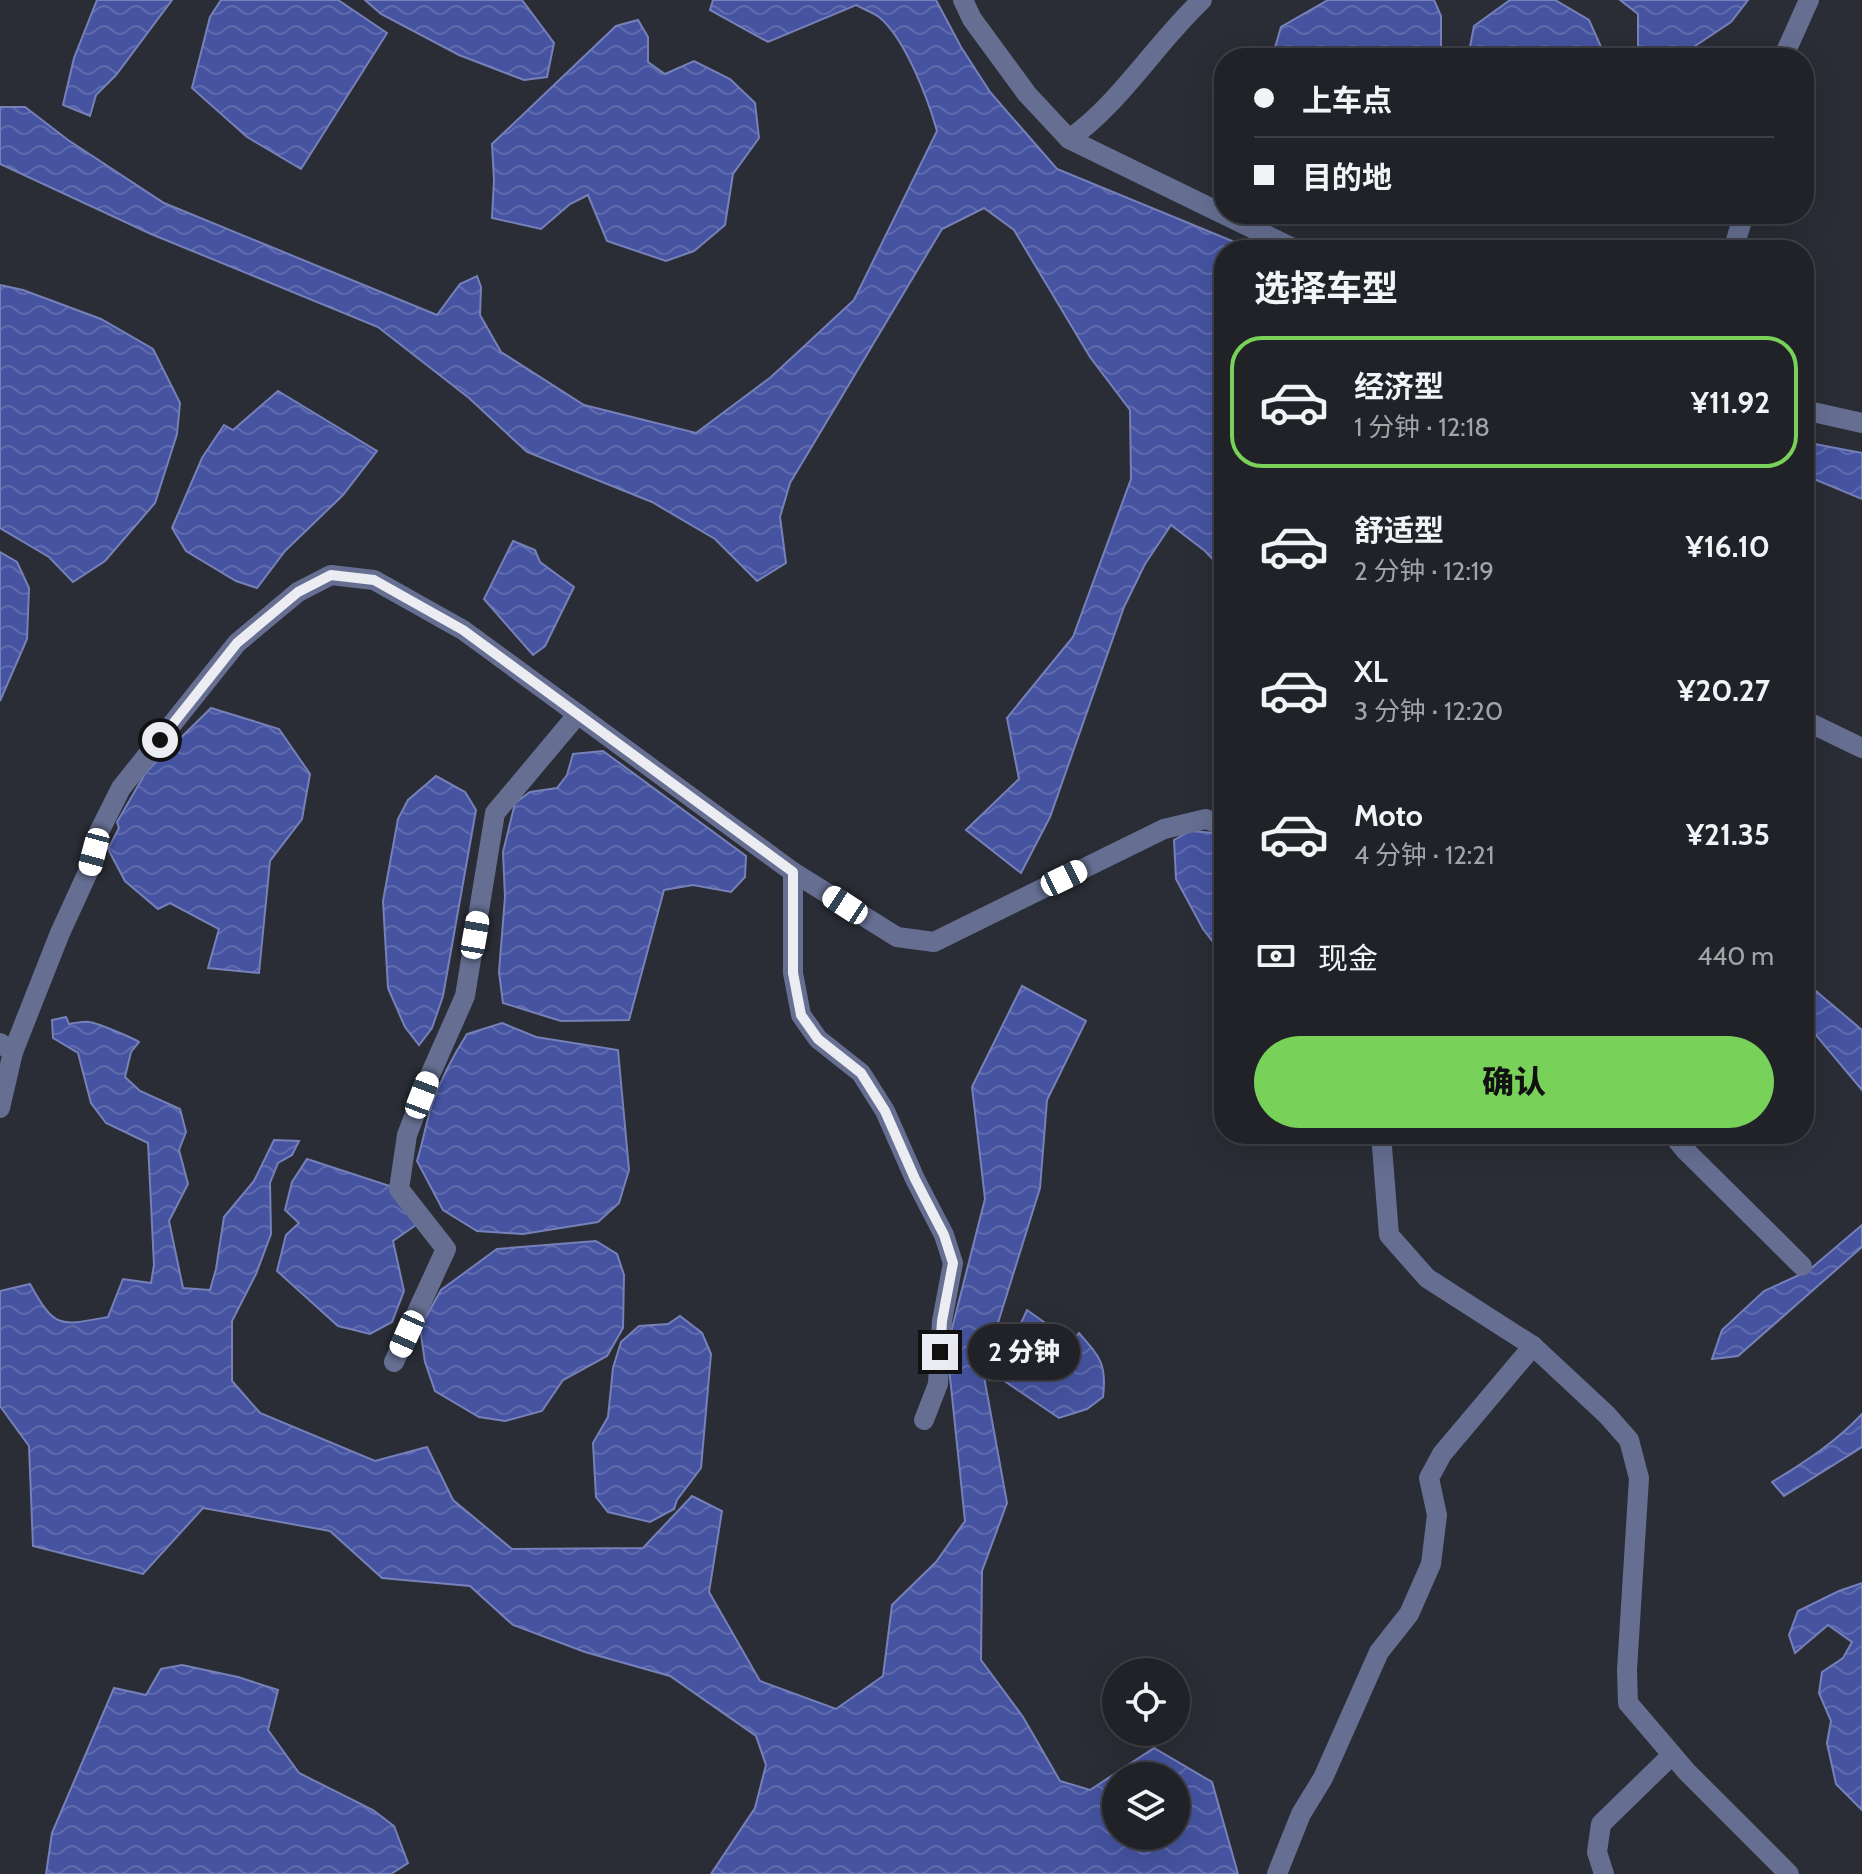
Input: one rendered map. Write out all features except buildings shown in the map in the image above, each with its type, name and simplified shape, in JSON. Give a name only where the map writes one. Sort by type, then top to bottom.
[{"type":"street","points":[[963,0],[972,19],[1027,94],[1069,139],[1214,210]]},
{"type":"street","points":[[1069,139],[1089,125],[1178,22],[1202,0]]},
{"type":"street","points":[[1787,48],[1809,0]]},
{"type":"street","points":[[1244,224],[1276,240]]},
{"type":"street","points":[[1814,412],[1862,423]]},
{"type":"street","points":[[0,1108],[7,1048],[88,872],[99,832],[121,788],[237,643],[298,592],[331,575],[374,580],[463,630],[793,872],[897,937],[934,942],[1164,829],[1206,819],[1214,822]]},
{"type":"street","points":[[394,1362],[446,1249],[399,1189],[407,1135],[465,996],[495,813],[578,714]]},
{"type":"street","points":[[1814,725],[1862,748]]},
{"type":"street","points":[[793,872],[793,973],[801,1015],[818,1039],[861,1073],[885,1111],[944,1235],[953,1263],[942,1321],[938,1384],[924,1420]]},
{"type":"street","points":[[1382,1144],[1389,1235],[1427,1278],[1533,1346],[1607,1415],[1629,1440],[1639,1478],[1627,1670],[1628,1703],[1672,1755],[1789,1874]]},
{"type":"street","points":[[1680,1144],[1802,1266]]},
{"type":"street","points":[[1277,1874],[1301,1814],[1323,1778],[1379,1652],[1409,1614],[1431,1564],[1437,1515],[1429,1478],[1442,1454],[1533,1346]]},
{"type":"street","points":[[1604,1874],[1597,1852],[1601,1824],[1672,1755]]},
{"type":"water","points":[[97,0],[172,0],[116,75],[96,95],[90,116],[63,105],[74,58]]},
{"type":"water","points":[[221,0],[338,0],[387,33],[301,169],[247,137],[192,88],[210,17]]},
{"type":"water","points":[[365,0],[522,0],[554,43],[547,77],[524,80],[459,55],[381,14]]},
{"type":"water","points":[[713,0],[936,0],[990,92],[1057,169],[1230,240],[1214,240],[1214,560],[1171,525],[1145,564],[1124,607],[1050,817],[1021,873],[966,830],[1019,779],[1007,718],[1073,637],[1131,479],[1130,410],[1090,357],[1014,230],[984,208],[942,229],[790,483],[780,517],[786,563],[757,581],[715,539],[652,502],[527,452],[469,398],[378,327],[151,234],[0,164],[0,107],[25,107],[68,140],[164,203],[437,315],[460,284],[477,276],[481,287],[480,315],[501,352],[584,405],[696,433],[771,377],[854,300],[937,131],[922,86],[906,54],[889,27],[876,15],[856,5],[768,42],[710,10]]},
{"type":"water","points":[[1328,0],[1434,0],[1441,16],[1441,48],[1275,48],[1281,27]]},
{"type":"water","points":[[1510,0],[1555,0],[1589,20],[1602,48],[1470,48],[1474,26]]},
{"type":"water","points":[[1620,0],[1748,0],[1731,22],[1692,48],[1638,48],[1638,14]]},
{"type":"water","points":[[638,20],[648,37],[648,62],[665,74],[694,61],[730,79],[755,103],[759,138],[733,174],[725,225],[694,251],[666,261],[607,241],[588,195],[570,204],[541,229],[492,218],[492,144],[616,26]]},
{"type":"water","points":[[0,285],[23,290],[101,319],[153,349],[180,403],[177,434],[155,503],[105,561],[73,582],[49,557],[0,528]]},
{"type":"water","points":[[278,391],[377,451],[343,495],[285,551],[257,588],[236,581],[186,551],[172,528],[202,458],[224,425],[233,430]]},
{"type":"water","points":[[1814,444],[1862,453],[1862,499],[1814,479]]},
{"type":"water","points":[[513,541],[535,550],[540,562],[574,587],[545,646],[533,655],[484,599]]},
{"type":"water","points":[[0,552],[17,562],[29,588],[27,639],[0,701]]},
{"type":"water","points":[[211,708],[279,729],[310,774],[302,819],[270,861],[259,973],[208,968],[219,929],[170,903],[158,909],[125,881],[108,849],[119,828],[117,822],[146,772]]},
{"type":"water","points":[[603,751],[746,856],[745,877],[731,892],[693,885],[664,890],[629,1020],[561,1021],[503,1003],[499,972],[505,897],[503,852],[515,803],[530,792],[557,788],[567,775],[573,754]]},
{"type":"water","points":[[436,776],[465,792],[476,810],[443,996],[432,1028],[419,1045],[405,1027],[388,988],[383,901],[398,819],[408,800]]},
{"type":"water","points":[[1190,831],[1214,833],[1214,943],[1176,879],[1174,840]]},
{"type":"water","points":[[1022,986],[1086,1021],[1047,1100],[1040,1188],[983,1371],[1007,1503],[982,1571],[981,1660],[1023,1717],[1060,1781],[1090,1790],[1102,1782],[1102,1850],[1190,1850],[1190,1769],[1212,1782],[1238,1874],[711,1874],[755,1808],[766,1765],[756,1736],[670,1676],[585,1652],[513,1625],[470,1586],[382,1578],[330,1531],[203,1508],[143,1574],[33,1546],[29,1446],[0,1406],[0,1291],[30,1284],[53,1317],[68,1322],[92,1320],[108,1317],[123,1279],[151,1283],[154,1265],[148,1143],[106,1123],[91,1103],[78,1053],[53,1038],[52,1020],[66,1017],[69,1024],[93,1023],[139,1042],[131,1052],[125,1077],[140,1091],[180,1109],[186,1132],[179,1150],[188,1184],[169,1221],[183,1288],[210,1290],[224,1217],[254,1181],[274,1140],[299,1141],[292,1155],[278,1163],[270,1183],[271,1234],[256,1274],[232,1321],[232,1381],[260,1413],[375,1461],[427,1447],[453,1500],[512,1549],[643,1548],[692,1496],[722,1511],[709,1592],[760,1681],[836,1709],[883,1676],[892,1605],[936,1562],[965,1521],[947,1348],[985,1199],[972,1087]]},
{"type":"water","points":[[1814,989],[1862,1030],[1862,1090],[1814,1033]]},
{"type":"water","points":[[502,1023],[536,1037],[618,1050],[629,1170],[619,1203],[598,1222],[523,1234],[477,1231],[443,1210],[417,1161],[432,1104],[462,1042],[467,1034]]},
{"type":"water","points":[[307,1159],[399,1189],[416,1225],[393,1241],[404,1291],[392,1322],[370,1334],[338,1326],[277,1271],[286,1235],[299,1223],[285,1210],[292,1182]]},
{"type":"water","points":[[1862,1225],[1862,1247],[1738,1356],[1712,1359],[1722,1330],[1764,1291],[1808,1271]]},
{"type":"water","points":[[596,1241],[617,1254],[624,1275],[623,1328],[607,1356],[563,1380],[542,1411],[505,1421],[479,1417],[435,1391],[425,1362],[420,1328],[441,1290],[497,1249]]},
{"type":"water","points":[[1027,1310],[1072,1342],[1079,1333],[1097,1355],[1104,1376],[1103,1397],[1087,1409],[1059,1418],[997,1376]]},
{"type":"water","points":[[680,1316],[702,1333],[711,1354],[701,1468],[677,1500],[674,1509],[650,1522],[608,1512],[596,1497],[593,1443],[608,1417],[613,1368],[621,1342],[639,1326],[668,1324]]},
{"type":"water","points":[[1862,1414],[1862,1447],[1784,1496],[1772,1482],[1820,1451]]},
{"type":"water","points":[[1862,1583],[1862,1810],[1836,1784],[1827,1743],[1831,1721],[1819,1693],[1822,1672],[1843,1658],[1852,1642],[1828,1625],[1795,1653],[1789,1635],[1798,1611]]},
{"type":"water","points":[[182,1665],[238,1677],[278,1690],[268,1730],[299,1773],[373,1810],[394,1826],[408,1863],[391,1874],[46,1874],[52,1833],[114,1688],[146,1695],[161,1669]]},
{"type":"water","points":[[1154,1748],[1178,1762],[1133,1762]]},
{"type":"route","points":[[160,740],[237,643],[298,592],[331,575],[374,580],[463,630],[793,872],[793,973],[801,1015],[818,1039],[861,1073],[885,1111],[944,1235],[953,1263],[942,1321],[940,1352]]}]
